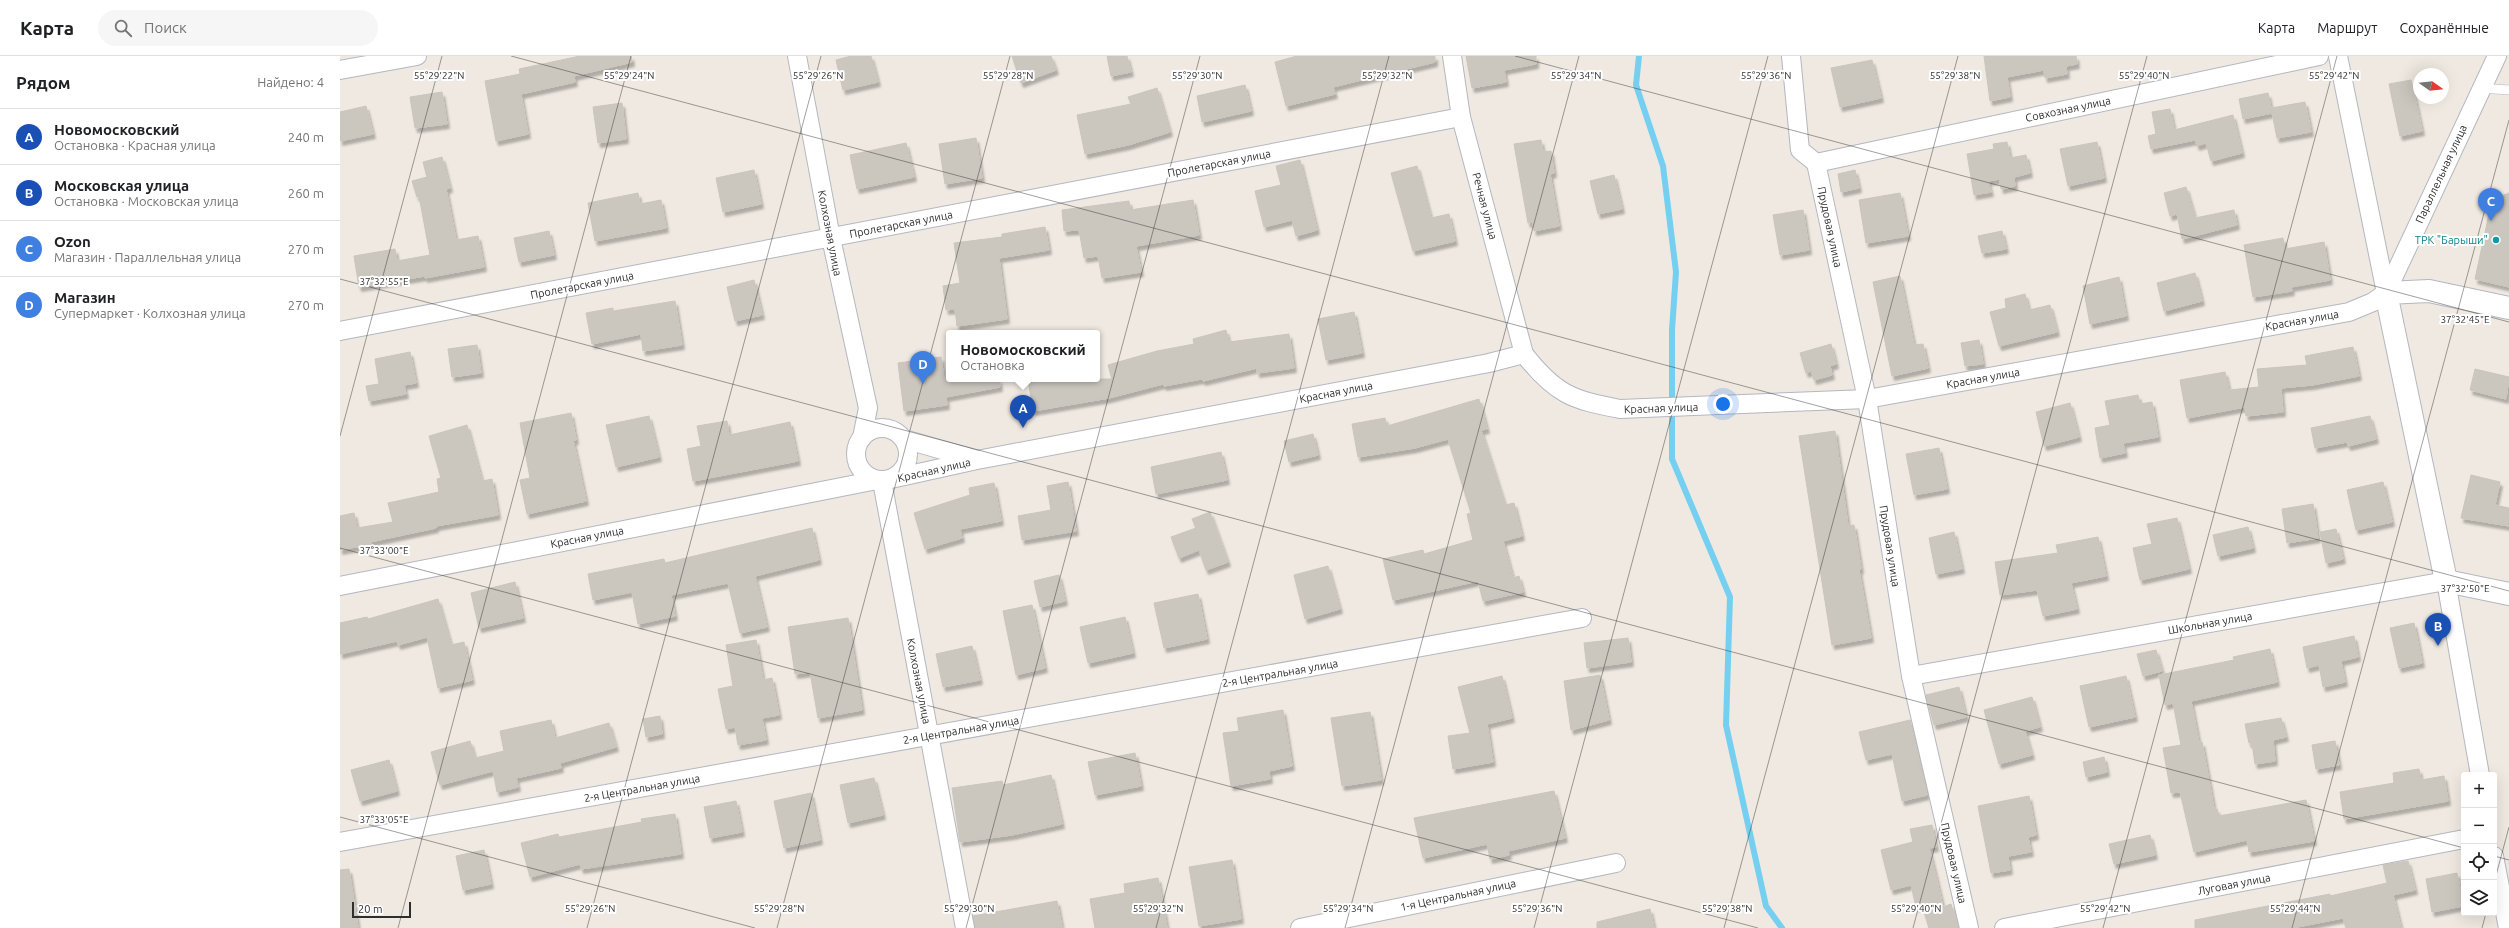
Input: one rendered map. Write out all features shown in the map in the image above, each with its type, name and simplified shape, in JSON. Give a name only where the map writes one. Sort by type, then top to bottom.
[{"type":"street","points":[[340,70],[417,56]]},
{"type":"street","name":"Колхозная улица","points":[[797,56],[831,238],[868,408],[862,438]]},
{"type":"street","name":"Речная улица","points":[[1452,56],[1461,117],[1524,354]]},
{"type":"street","points":[[1791,56],[1800,150],[1816,163]]},
{"type":"street","name":"Совхозная улица","points":[[1816,163],[2319,56]]},
{"type":"street","points":[[2338,56],[2446,581],[2479,772]]},
{"type":"street","name":"Параллельная улица","points":[[2386,293],[2480,88],[2497,56]]},
{"type":"street","name":"Пролетарская улица","points":[[340,331],[1461,117]]},
{"type":"street","name":"Прудовая улица","points":[[1816,163],[1867,399],[1911,676],[1969,928]]},
{"type":"street","points":[[2386,293],[2429,291],[2509,308]]},
{"type":"street","name":"Красная улица","points":[[340,586],[834,487],[883,480],[977,460],[1489,363],[1524,354],[1541,377],[1562,392],[1586,402],[1620,409],[1867,399],[2349,312],[2373,302],[2386,293]]},
{"type":"street","points":[[868,408],[888,428],[897,432],[904,439],[908,448],[906,467],[900,474],[883,480],[864,474],[858,466],[856,456],[857,446],[869,431],[888,428]]},
{"type":"street","name":"Красная улица","points":[[904,439],[977,460]]},
{"type":"street","name":"Красная улица","points":[[834,487],[849,477],[858,466]]},
{"type":"street","name":"Колхозная улица","points":[[883,480],[965,928]]},
{"type":"street","name":"Школьная улица","points":[[1911,676],[2446,581],[2509,594]]},
{"type":"street","name":"2-я Центральная улица","points":[[340,842],[1582,618]]},
{"type":"street","name":"Луговая улица","points":[[2004,928],[2461,840]]},
{"type":"street","name":"1-я Центральная улица","points":[[1300,928],[1616,863]]},
{"type":"street","points":[[2497,871],[2508,928]]},
{"type":"lane","points":[[2480,88],[2509,90]]},
{"type":"building","points":[[580,56],[631,56],[632,62],[574,76],[575,82],[521,94],[528,134],[496,141],[485,81],[520,74],[519,69]]},
{"type":"building","points":[[851,56],[871,56],[878,82],[843,90],[836,60]]},
{"type":"building","points":[[1012,56],[1051,56],[1056,70],[1021,83]]},
{"type":"building","points":[[1107,56],[1127,56],[1131,72],[1111,76]]},
{"type":"building","points":[[1297,56],[1435,56],[1435,62],[1333,87],[1335,94],[1286,106],[1275,62]]},
{"type":"building","points":[[1466,56],[1536,56],[1536,64],[1504,70],[1506,82],[1472,88]]},
{"type":"building","points":[[1984,56],[2076,56],[2077,64],[2066,66],[2067,74],[2045,78],[2044,70],[2007,77],[2010,97],[1990,101]]},
{"type":"building","points":[[1872,60],[1881,98],[1840,107],[1831,68]]},
{"type":"building","points":[[2411,80],[2413,89],[2413,104],[2416,104],[2422,131],[2400,136],[2389,84]]},
{"type":"building","points":[[1245,85],[1251,111],[1202,122],[1197,96]]},
{"type":"building","points":[[1157,88],[1170,132],[1128,145],[1085,154],[1077,115],[1131,104],[1128,97]]},
{"type":"building","points":[[442,92],[447,124],[415,128],[410,97]]},
{"type":"building","points":[[2268,93],[2272,113],[2243,119],[2239,99]]},
{"type":"building","points":[[2305,102],[2311,132],[2277,138],[2271,108]]},
{"type":"building","points":[[622,103],[626,139],[598,143],[593,107]]},
{"type":"building","points":[[366,106],[373,134],[340,141],[340,112]]},
{"type":"building","points":[[2170,109],[2174,130],[2233,115],[2242,153],[2211,161],[2206,143],[2197,146],[2195,140],[2151,149],[2148,136],[2156,134],[2152,112]]},
{"type":"building","points":[[976,138],[982,178],[945,184],[939,144]]},
{"type":"building","points":[[1541,140],[1543,152],[1551,151],[1554,173],[1550,174],[1559,226],[1534,231],[1533,222],[1528,223],[1514,144]]},
{"type":"building","points":[[2007,142],[2010,158],[2026,155],[2030,173],[2014,177],[2015,186],[2001,189],[2000,179],[1988,181],[1991,192],[1974,195],[1967,154],[1994,149],[1993,144]]},
{"type":"building","points":[[2097,142],[2104,178],[2068,186],[2060,149]]},
{"type":"building","points":[[906,143],[914,177],[857,189],[850,155]]},
{"type":"building","points":[[442,157],[450,188],[446,189],[456,240],[478,236],[484,267],[425,278],[425,276],[359,287],[354,256],[395,249],[397,261],[430,255],[419,196],[417,197],[412,181],[427,177],[423,162]]},
{"type":"building","points":[[1300,160],[1317,230],[1296,236],[1292,220],[1264,227],[1255,191],[1281,185],[1276,166]]},
{"type":"building","points":[[1417,166],[1431,218],[1449,214],[1455,241],[1413,251],[1391,173]]},
{"type":"building","points":[[754,170],[761,204],[723,212],[716,178]]},
{"type":"building","points":[[1855,170],[1859,188],[1841,192],[1838,174]]},
{"type":"building","points":[[1614,175],[1622,209],[1598,214],[1590,181]]},
{"type":"building","points":[[2186,187],[2195,218],[2234,210],[2237,225],[2182,239],[2177,214],[2170,216],[2164,193]]},
{"type":"building","points":[[638,193],[640,204],[661,200],[666,228],[595,241],[588,203]]},
{"type":"building","points":[[1900,193],[1908,236],[1866,243],[1859,200]]},
{"type":"building","name":"ТРК \"Барыши\"","points":[[2509,193],[2509,287],[2475,279],[2492,200]]},
{"type":"building","points":[[1193,200],[1199,235],[1136,246],[1141,272],[1102,278],[1098,256],[1084,258],[1079,230],[1064,231],[1062,210],[1129,201],[1130,210]]},
{"type":"building","points":[[1803,210],[1809,250],[1780,255],[1773,215]]},
{"type":"building","points":[[1045,227],[1049,250],[999,258],[1007,319],[957,326],[955,309],[946,310],[943,286],[960,283],[954,243],[1002,237],[1002,234]]},
{"type":"building","points":[[549,231],[554,255],[519,262],[514,238]]},
{"type":"building","points":[[2002,231],[2006,249],[1982,253],[1978,236]]},
{"type":"building","points":[[2283,238],[2285,249],[2324,242],[2330,280],[2291,287],[2292,291],[2253,297],[2244,245]]},
{"type":"building","points":[[2195,273],[2202,301],[2164,311],[2157,283]]},
{"type":"building","points":[[1900,276],[1914,345],[1923,344],[1928,368],[1892,376],[1873,282]]},
{"type":"building","points":[[2119,277],[2126,316],[2090,324],[2083,286]]},
{"type":"building","points":[[754,280],[762,315],[735,321],[727,287]]},
{"type":"building","points":[[2025,294],[2029,310],[2050,305],[2057,332],[1999,346],[1990,312],[2006,308],[2005,299]]},
{"type":"building","points":[[675,301],[682,345],[643,351],[641,334],[592,344],[586,313],[613,308],[613,311]]},
{"type":"building","points":[[1354,312],[1362,353],[1326,360],[1318,319]]},
{"type":"building","points":[[1226,330],[1229,342],[1289,334],[1294,368],[1257,373],[1257,368],[1203,381],[1202,379],[1164,386],[1163,384],[1109,398],[1033,411],[1028,382],[1100,382],[1100,379],[1112,379],[1108,365],[1157,351],[1194,344],[1193,339]]},
{"type":"building","points":[[1979,340],[1983,364],[1965,366],[1961,343]]},
{"type":"building","points":[[1831,344],[1836,364],[1830,366],[1832,375],[1814,380],[1811,371],[1806,373],[1800,353]]},
{"type":"building","points":[[477,345],[481,373],[452,377],[448,349]]},
{"type":"building","points":[[2353,347],[2359,376],[2312,385],[2281,388],[2283,412],[2246,416],[2245,407],[2187,418],[2180,380],[2225,372],[2229,390],[2259,387],[2257,369],[2307,365],[2305,356]]},
{"type":"building","points":[[410,352],[416,383],[404,385],[406,394],[369,401],[366,386],[379,384],[375,359]]},
{"type":"building","points":[[941,357],[944,379],[946,379],[946,382],[999,382],[1000,387],[946,397],[947,405],[904,411],[898,363]]},
{"type":"building","points":[[2475,369],[2509,377],[2506,399],[2470,390]]},
{"type":"building","points":[[2138,395],[2140,404],[2152,402],[2158,437],[2123,443],[2125,453],[2100,458],[2095,428],[2110,425],[2105,401]]},
{"type":"building","points":[[1479,399],[1487,429],[1481,430],[1505,505],[1514,503],[1522,536],[1503,541],[1513,578],[1519,576],[1523,592],[1483,601],[1478,581],[1393,600],[1383,559],[1423,550],[1424,554],[1473,540],[1467,514],[1471,513],[1448,439],[1415,448],[1358,457],[1352,424],[1385,418],[1387,426]]},
{"type":"building","points":[[2070,403],[2079,437],[2044,446],[2036,412]]},
{"type":"building","points":[[571,413],[576,440],[573,440],[586,501],[527,514],[520,480],[530,478],[520,423]]},
{"type":"building","points":[[649,416],[659,457],[616,467],[606,425]]},
{"type":"building","points":[[2370,416],[2376,439],[2348,446],[2347,442],[2315,448],[2311,428]]},
{"type":"building","points":[[727,421],[729,435],[790,422],[798,461],[693,481],[687,449],[701,446],[697,426]]},
{"type":"building","points":[[467,425],[482,481],[492,479],[498,515],[436,526],[436,528],[340,550],[340,516],[354,513],[357,528],[393,522],[388,503],[439,492],[437,479],[441,478],[429,436]]},
{"type":"building","points":[[1835,431],[1848,526],[1854,525],[1861,569],[1859,570],[1871,638],[1832,645],[1799,436]]},
{"type":"building","points":[[1313,434],[1318,455],[1289,462],[1284,441]]},
{"type":"building","points":[[1939,448],[1947,489],[1914,495],[1906,454]]},
{"type":"building","points":[[1221,452],[1227,480],[1156,494],[1151,467]]},
{"type":"building","points":[[2471,475],[2500,482],[2495,505],[2509,508],[2509,526],[2461,518]]},
{"type":"building","points":[[1068,482],[1076,531],[1022,540],[1018,516],[1051,510],[1047,486]]},
{"type":"building","points":[[2383,482],[2392,522],[2356,530],[2347,490]]},
{"type":"building","points":[[994,483],[1001,521],[960,529],[962,538],[925,549],[914,513],[970,495],[969,488]]},
{"type":"building","points":[[2313,504],[2318,538],[2287,543],[2282,509]]},
{"type":"building","points":[[1210,512],[1228,562],[1206,570],[1199,550],[1179,558],[1171,537],[1196,528],[1192,519]]},
{"type":"building","points":[[2177,518],[2189,569],[2140,580],[2133,548],[2152,544],[2147,524]]},
{"type":"building","points":[[2248,527],[2253,548],[2218,556],[2213,535]]},
{"type":"building","points":[[812,528],[819,560],[755,576],[767,627],[740,633],[728,583],[671,595],[675,616],[638,624],[632,592],[593,600],[588,574],[664,559],[665,563]]},
{"type":"building","points":[[2336,529],[2343,559],[2326,563],[2320,532]]},
{"type":"building","points":[[1954,532],[1962,569],[1936,574],[1929,538]]},
{"type":"building","points":[[2098,537],[2106,576],[2071,583],[2077,609],[2043,616],[2037,590],[2000,595],[1995,562],[2058,553],[2056,545]]},
{"type":"building","points":[[1328,566],[1340,609],[1305,619],[1294,575]]},
{"type":"building","points":[[1059,575],[1065,601],[1040,607],[1034,581]]},
{"type":"building","points":[[515,582],[523,618],[479,628],[471,593]]},
{"type":"building","points":[[1198,594],[1207,639],[1164,648],[1154,603]]},
{"type":"building","points":[[438,599],[451,645],[464,642],[472,680],[438,688],[427,637],[398,645],[397,641],[340,654],[340,623],[367,617],[368,619]]},
{"type":"building","points":[[1032,605],[1045,668],[1016,675],[1003,611]]},
{"type":"building","points":[[1125,617],[1133,653],[1088,663],[1080,627]]},
{"type":"building","points":[[848,618],[862,710],[818,718],[810,672],[795,674],[788,627]]},
{"type":"building","points":[[2414,623],[2422,663],[2399,668],[2390,628]]},
{"type":"building","points":[[2354,636],[2358,657],[2341,661],[2345,682],[2323,687],[2319,665],[2307,668],[2303,647]]},
{"type":"building","points":[[1628,638],[1631,662],[1587,668],[1584,643]]},
{"type":"building","points":[[756,640],[763,680],[772,678],[779,715],[762,718],[766,740],[738,745],[735,727],[726,729],[718,689],[733,686],[726,645]]},
{"type":"building","points":[[972,646],[980,680],[943,687],[936,654]]},
{"type":"building","points":[[2270,649],[2277,682],[2191,701],[2199,743],[2202,742],[2214,809],[2217,809],[2219,816],[2306,800],[2314,841],[2249,852],[2247,840],[2194,852],[2180,792],[2171,793],[2163,748],[2181,745],[2173,703],[2165,705],[2159,675],[2234,660],[2233,657]]},
{"type":"building","points":[[2156,650],[2162,671],[2143,676],[2137,654]]},
{"type":"building","points":[[1600,675],[1609,720],[1571,730],[1564,681]]},
{"type":"building","points":[[1502,676],[1512,718],[1487,724],[1493,762],[1453,769],[1448,736],[1470,733],[1458,687]]},
{"type":"building","points":[[2126,676],[2135,717],[2089,727],[2080,686]]},
{"type":"building","points":[[1959,687],[1966,717],[1934,725],[1926,695]]},
{"type":"building","points":[[2032,697],[2040,727],[2025,731],[2032,755],[1999,764],[1984,710]]},
{"type":"building","points":[[1283,710],[1292,766],[1269,771],[1270,779],[1231,786],[1223,733],[1239,731],[1237,718]]},
{"type":"building","points":[[1370,712],[1381,780],[1342,786],[1331,718]]},
{"type":"building","points":[[660,716],[662,734],[646,737],[643,719]]},
{"type":"building","points":[[2281,718],[2286,737],[2273,740],[2275,761],[2255,764],[2252,743],[2249,743],[2245,724]]},
{"type":"building","points":[[551,720],[555,738],[609,723],[616,747],[560,763],[561,768],[516,778],[518,787],[497,792],[493,771],[440,785],[431,752],[470,741],[475,758],[504,751],[500,731]]},
{"type":"building","points":[[1910,720],[1927,795],[1902,801],[1892,754],[1866,760],[1859,732]]},
{"type":"building","points":[[2335,741],[2339,765],[2316,769],[2312,745]]},
{"type":"building","points":[[1135,753],[1141,786],[1095,795],[1088,762]]},
{"type":"building","points":[[2104,757],[2107,772],[2086,777],[2083,762]]},
{"type":"building","points":[[389,760],[397,791],[360,801],[351,770]]},
{"type":"building","points":[[2419,769],[2421,780],[2444,776],[2448,801],[2344,819],[2340,792],[2394,783],[2393,773]]},
{"type":"building","points":[[1051,775],[1062,824],[1012,835],[960,842],[952,788],[1002,781],[1003,785]]},
{"type":"building","points":[[874,778],[883,815],[848,823],[840,785]]},
{"type":"building","points":[[1554,791],[1565,838],[1508,851],[1509,855],[1490,859],[1487,844],[1423,858],[1414,818]]},
{"type":"building","points":[[811,793],[820,840],[784,848],[774,801]]},
{"type":"building","points":[[2029,796],[2036,835],[2028,837],[2031,852],[2008,856],[2010,870],[1991,873],[1978,806]]},
{"type":"building","points":[[736,801],[742,832],[710,838],[704,807]]},
{"type":"building","points":[[675,814],[681,854],[581,869],[580,864],[530,877],[521,843],[558,834],[559,837],[642,822],[641,819]]},
{"type":"building","points":[[1932,825],[1936,847],[1929,848],[1943,907],[1951,904],[1958,928],[1929,928],[1922,905],[1916,907],[1911,885],[1891,890],[1881,850],[1913,842],[1910,829]]},
{"type":"building","points":[[2150,835],[2155,855],[2114,864],[2109,844]]},
{"type":"building","points":[[484,850],[491,884],[463,890],[456,856]]},
{"type":"building","points":[[1232,860],[1241,919],[1199,926],[1189,867]]},
{"type":"building","points":[[2408,861],[2415,890],[2393,895],[2401,928],[2346,928],[2343,918],[2292,928],[2195,928],[2195,920],[2330,894],[2330,896],[2387,883],[2383,865]]},
{"type":"building","points":[[349,869],[358,928],[340,928],[340,870]]},
{"type":"building","points":[[2457,873],[2461,895],[2461,906],[2432,912],[2426,879]]},
{"type":"building","points":[[1158,878],[1167,928],[1095,928],[1090,899],[1125,893],[1124,884]]},
{"type":"building","points":[[1057,901],[1062,928],[975,928],[973,916]]},
{"type":"building","points":[[1650,909],[1654,928],[1597,928],[1597,922]]},
{"type":"waterway","points":[[1639,56],[1636,85],[1663,166],[1676,272],[1672,330],[1672,459],[1730,597],[1726,725],[1766,906],[1782,928]]},
{"type":"place","name":"Ozon","points":[[2491,221]]},
{"type":"place","name":"ТРК \"Барыши\"","points":[[2496,240]]},
{"type":"place","name":"Магазин","points":[[923,384]]},
{"type":"place","name":"Новомосковский","points":[[1023,428]]},
{"type":"place","name":"Московская улица","points":[[2438,646]]}]
